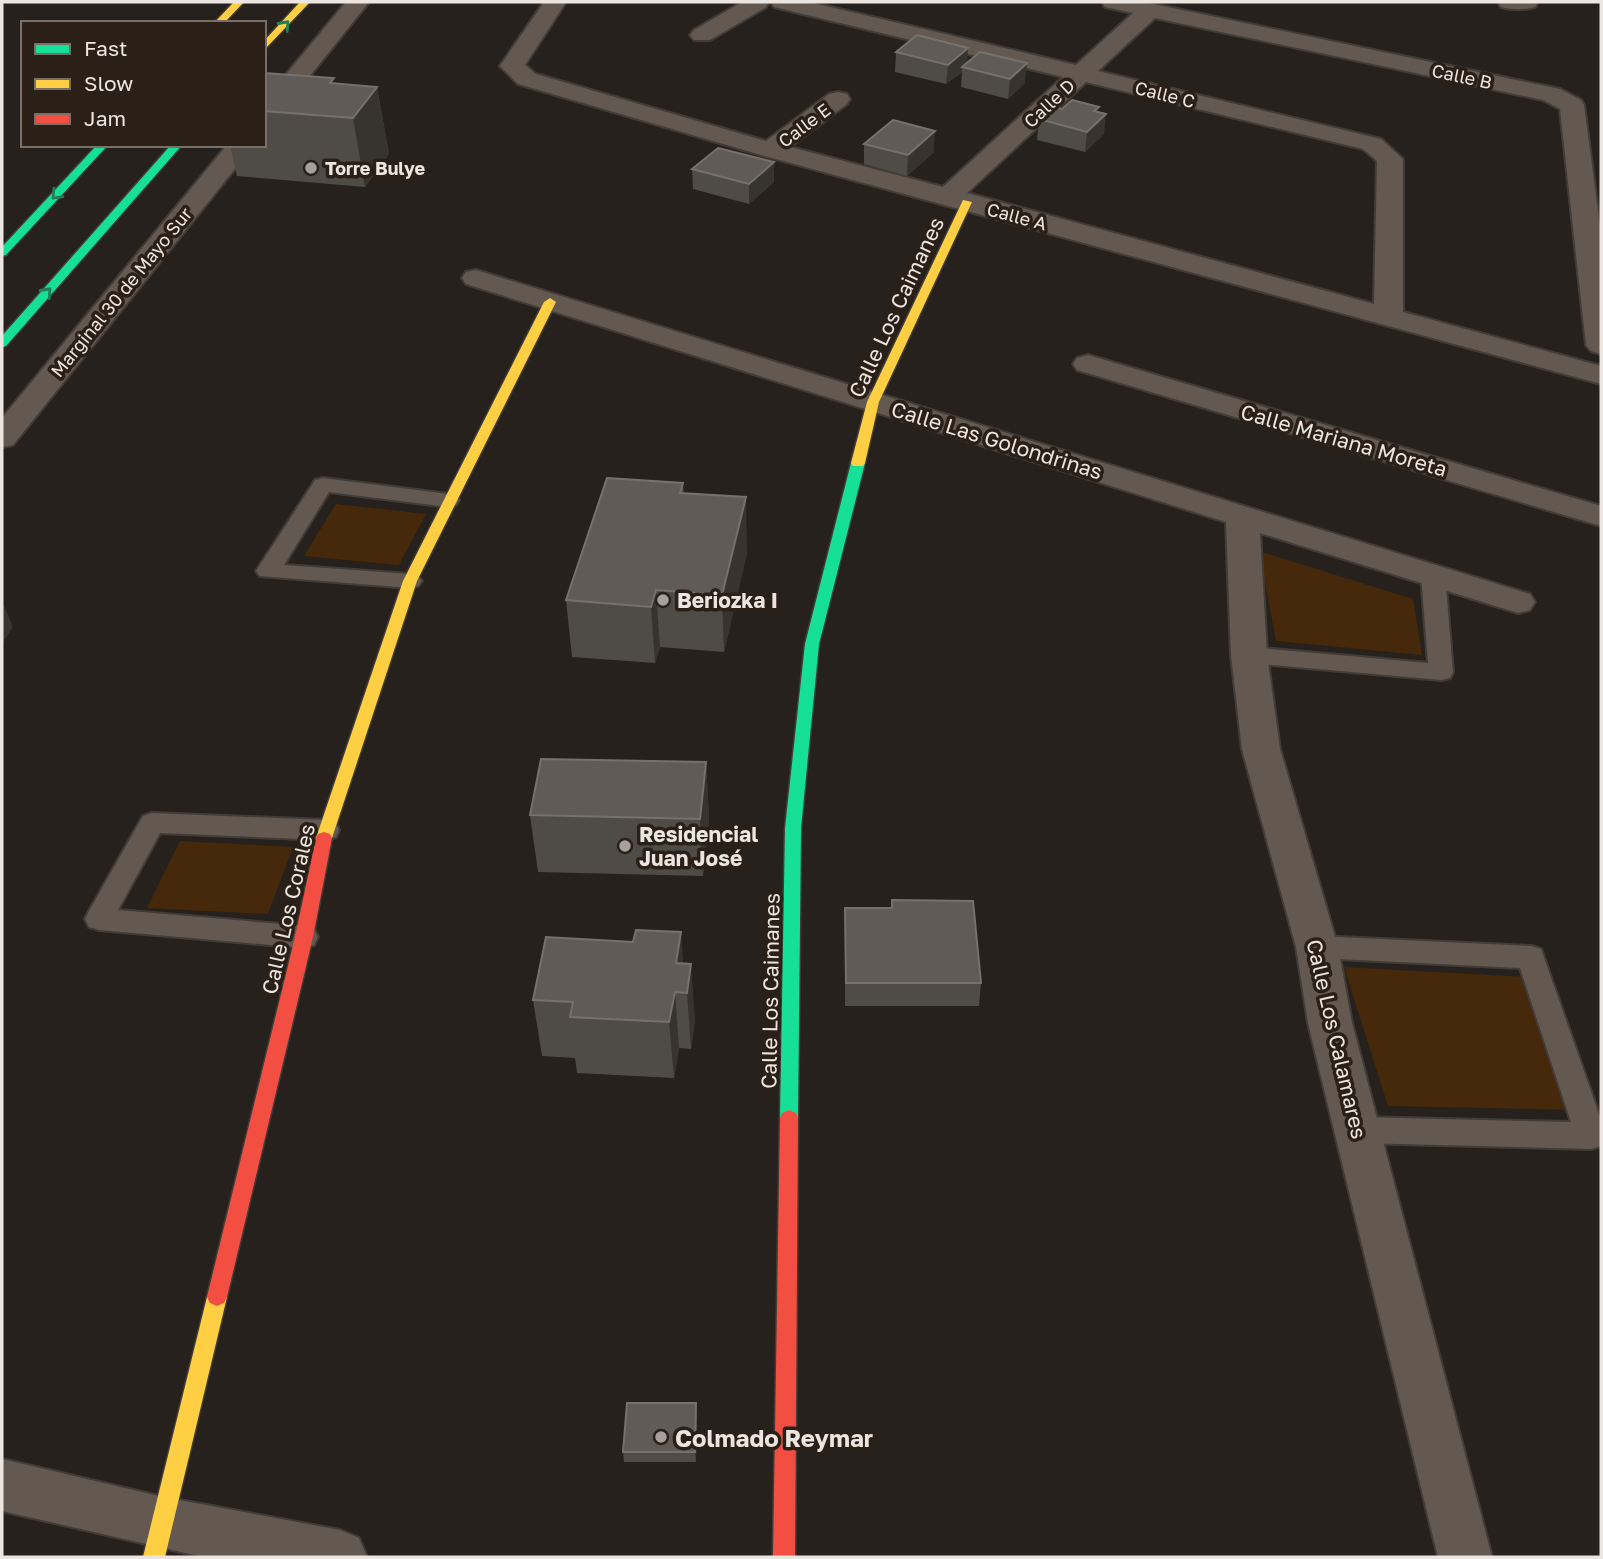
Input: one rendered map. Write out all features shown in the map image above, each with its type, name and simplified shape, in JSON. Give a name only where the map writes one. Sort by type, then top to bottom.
[{"type":"main road","points":[[221,21],[239,2]]},
{"type":"main road","points":[[266,45],[305,2]]},
{"type":"main road","points":[[2,253],[101,147]]},
{"type":"main road","points":[[2,343],[175,147]]},
{"type":"main road","name":"Calle Los Caimanes","points":[[784,1557],[793,828],[812,644],[873,401],[957,199]]},
{"type":"main road","name":"Calle Los Corales","points":[[158,1540],[304,937],[326,830],[410,581],[448,500],[550,302]]},
{"type":"street","points":[[266,115],[358,2]]},
{"type":"street","name":"Calle A","points":[[555,2],[512,66],[527,79],[770,150],[1601,375]]},
{"type":"street","points":[[702,35],[758,2]]},
{"type":"street","name":"Calle C","points":[[782,2],[1372,144],[1390,159],[1388,317]]},
{"type":"street","name":"Calle B","points":[[1113,2],[1551,94],[1572,105],[1601,345]]},
{"type":"street","points":[[1509,2],[1527,2]]},
{"type":"street","name":"Calle D","points":[[957,199],[1082,73],[1150,10]]},
{"type":"street","name":"Calle E","points":[[770,150],[838,99]]},
{"type":"street","name":"Marginal 30 de Mayo Sur","points":[[2,438],[239,147]]},
{"type":"street","name":"Calle Las Golondrinas","points":[[476,278],[1518,601]]},
{"type":"street","name":"Calle Mariana Moreta","points":[[1088,364],[1601,516]]},
{"type":"street","name":"Calle Los Calamares","points":[[1242,516],[1249,655],[1261,748],[1317,947],[1330,1023],[1465,1557]]},
{"type":"street","points":[[2,1485],[158,1540],[340,1557]]},
{"type":"lane","points":[[410,581],[268,571],[323,485],[448,500]]},
{"type":"lane","points":[[1249,655],[1441,671],[1433,575]]},
{"type":"lane","points":[[304,937],[99,919],[152,823],[326,830]]},
{"type":"lane","points":[[1317,947],[1531,957],[1591,1136],[1359,1130]]},
{"type":"shaded area","points":[[336,504],[426,514],[399,565],[304,556]]},
{"type":"shaded area","points":[[1259,551],[1413,599],[1422,655],[1276,641]]},
{"type":"shaded area","points":[[180,841],[293,847],[268,914],[147,908]]},
{"type":"shaded area","points":[[1344,967],[1543,978],[1582,1110],[1388,1106]]},
{"type":"building","points":[[917,35],[968,48],[948,65],[896,52]]},
{"type":"building","points":[[980,52],[1027,63],[1010,79],[962,67]]},
{"type":"building","points":[[266,73],[334,78],[330,83],[377,87],[353,118],[266,111]]},
{"type":"building","points":[[1072,100],[1099,107],[1094,111],[1106,114],[1087,132],[1039,119],[1052,107],[1062,109]]},
{"type":"building","points":[[893,120],[935,131],[908,155],[864,144]]},
{"type":"building","points":[[718,148],[774,162],[749,184],[692,169]]},
{"type":"building","points":[[607,478],[683,483],[680,493],[746,497],[722,595],[656,590],[651,607],[566,600]]},
{"type":"building","points":[[541,759],[706,762],[700,819],[530,815]]},
{"type":"building","points":[[892,900],[973,901],[981,983],[846,983],[845,908],[892,908]]},
{"type":"building","points":[[636,930],[681,932],[676,963],[691,964],[687,993],[675,992],[669,1022],[570,1017],[573,1002],[533,1000],[546,937],[633,942]]},
{"type":"building","name":"Colmado Reymar","points":[[627,1403],[696,1403],[695,1452],[623,1452]]},
{"type":"traffic: fast","points":[[2,253],[101,147]]},
{"type":"traffic: fast","points":[[2,343],[175,147]]},
{"type":"traffic: fast","points":[[789,1118],[793,828],[812,644],[858,463]]},
{"type":"traffic: slow","points":[[221,21],[239,2]]},
{"type":"traffic: slow","points":[[266,45],[305,2]]},
{"type":"traffic: slow","points":[[858,463],[873,402],[967,202]]},
{"type":"traffic: slow","points":[[324,838],[410,581],[550,302]]},
{"type":"traffic: slow","points":[[154,1557],[217,1297]]},
{"type":"traffic: jam","points":[[217,1297],[304,937],[324,838]]},
{"type":"traffic: jam","points":[[784,1557],[789,1118]]},
{"type":"place","name":"Torre Bulye","points":[[311,168]]},
{"type":"place","name":"Beriozka I","points":[[663,600]]},
{"type":"place","name":"Residencial Juan José","points":[[625,846]]},
{"type":"place","name":"Colmado Reymar","points":[[661,1437]]}]
